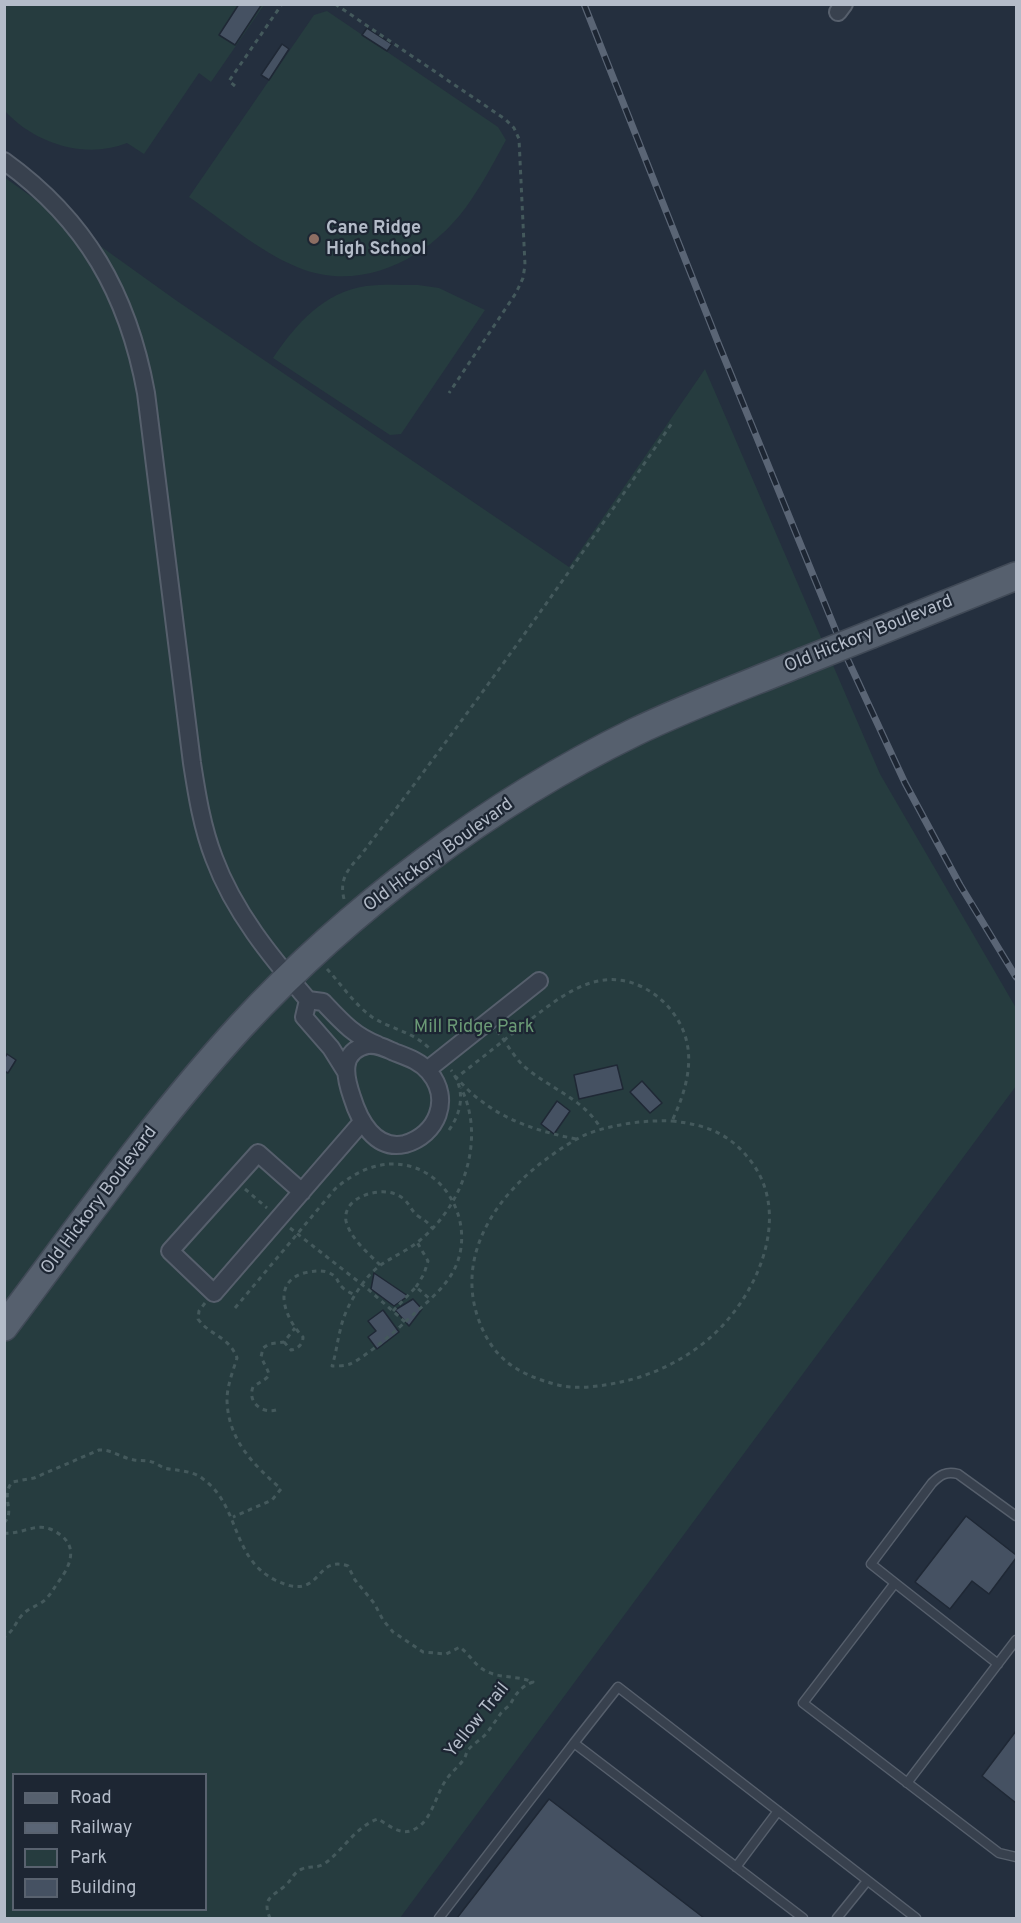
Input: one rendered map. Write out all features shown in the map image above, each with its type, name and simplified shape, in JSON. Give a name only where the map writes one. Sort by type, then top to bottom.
[{"type":"main road","name":"Old Hickory Boulevard","points":[[4,1327],[182,1093],[242,1025],[350,921],[407,875],[487,819],[567,769],[655,723],[1017,576]]},
{"type":"street","points":[[4,161],[39,188],[82,236],[107,274],[136,346],[146,393],[192,763],[200,810],[214,858],[232,898],[259,940],[308,1000],[323,1002],[348,1029],[362,1039],[378,1045],[412,1059],[427,1070],[435,1081],[441,1100],[436,1121],[427,1133],[405,1144],[393,1144],[370,1134],[356,1112],[346,1081],[348,1059],[355,1050],[368,1045],[378,1045]]},
{"type":"street","points":[[427,1070],[539,981]]},
{"type":"street","points":[[308,1000],[304,1017],[331,1048],[346,1072]]},
{"type":"street","points":[[302,1192],[258,1153],[170,1251],[214,1293],[302,1192],[362,1122]]},
{"type":"lane","points":[[998,1665],[872,1564],[932,1483],[939,1476],[948,1472],[958,1474],[1017,1516]]},
{"type":"lane","points":[[896,1583],[802,1703],[999,1853],[1017,1857]]},
{"type":"lane","points":[[907,1783],[1017,1640]]},
{"type":"lane","points":[[439,1918],[618,1687],[916,1918]]},
{"type":"lane","points":[[574,1743],[803,1918]]},
{"type":"lane","points":[[736,1867],[777,1811]]},
{"type":"lane","points":[[837,1918],[867,1881]]},
{"type":"path","points":[[235,86],[229,81],[282,4]]},
{"type":"path","points":[[335,4],[505,118],[514,128],[519,139],[525,255],[523,278],[516,293],[449,393]]},
{"type":"path","points":[[350,921],[342,891],[342,881],[346,871],[361,855],[510,656],[672,423]]},
{"type":"path","points":[[577,1139],[533,1128],[510,1119],[478,1099],[456,1078],[556,1000],[581,985],[613,979],[642,987],[665,1004],[682,1027],[688,1044],[688,1076],[672,1121]]},
{"type":"path","points":[[489,1021],[521,1064],[585,1109],[595,1118],[601,1129]]},
{"type":"path","points":[[235,1308],[335,1189],[347,1179],[376,1166],[392,1164],[408,1165],[423,1171],[446,1190],[453,1202],[462,1229],[459,1255],[450,1276],[429,1299],[405,1322],[350,1364],[332,1366],[340,1331],[355,1295],[362,1285],[380,1265],[417,1242],[432,1228],[453,1202],[466,1175],[471,1124],[461,1088]]},
{"type":"path","points":[[672,1121],[709,1128],[724,1136],[741,1150],[757,1170],[766,1191],[770,1220],[764,1255],[743,1300],[712,1336],[668,1365],[638,1378],[588,1387],[561,1386],[511,1366],[492,1348],[481,1327],[473,1301],[472,1278],[475,1256],[481,1235],[493,1212],[526,1175],[577,1139],[601,1129],[636,1122],[672,1121]]},
{"type":"path","points":[[243,1187],[405,1322]]},
{"type":"path","points":[[380,1265],[361,1246],[346,1221],[347,1212],[356,1201],[374,1191],[396,1194],[405,1200],[432,1228]]},
{"type":"path","points":[[393,1311],[416,1287],[424,1274],[428,1261],[417,1242]]},
{"type":"path","points":[[284,1342],[291,1350],[296,1349],[303,1337],[286,1312],[284,1296],[288,1285],[296,1276],[313,1271],[326,1271],[337,1278],[342,1287],[355,1295]]},
{"type":"path","points":[[416,1287],[429,1299]]},
{"type":"path","points":[[214,1293],[202,1306],[198,1318],[209,1330],[228,1342],[237,1358],[227,1398],[230,1421],[237,1443],[281,1489],[272,1500],[233,1516]]},
{"type":"path","points":[[276,1410],[269,1411],[257,1406],[250,1392],[254,1386],[266,1380],[269,1374],[261,1358],[263,1348],[267,1344],[284,1342],[295,1328]]},
{"type":"path","name":"Yellow Trail","points":[[4,1523],[9,1514],[6,1493],[12,1482],[34,1478],[102,1450],[108,1450],[118,1457],[153,1462],[162,1467],[193,1473],[213,1486],[233,1516],[234,1529],[247,1554],[264,1574],[287,1585],[306,1586],[327,1565],[348,1566],[355,1580],[374,1603],[388,1627],[418,1650],[428,1654],[439,1652],[447,1654],[460,1647],[474,1663],[486,1671],[521,1677],[533,1682],[524,1685],[487,1733],[468,1750],[465,1758],[450,1775],[436,1797],[430,1814],[423,1823],[415,1830],[403,1832],[393,1829],[378,1819],[372,1821],[326,1862],[317,1867],[298,1870],[286,1885],[274,1892],[267,1904],[270,1918]]},
{"type":"path","points":[[4,1533],[35,1528],[50,1529],[65,1539],[70,1545],[72,1555],[65,1573],[50,1594],[22,1616],[12,1632],[4,1636]]},
{"type":"green space","points":[[5,5],[264,5],[211,82],[199,73],[144,154],[127,143],[94,150],[61,145],[30,132],[5,111]]},
{"type":"green space","points":[[327,11],[498,127],[506,140],[471,200],[456,220],[437,238],[417,253],[395,265],[371,273],[347,276],[322,274],[297,267],[283,260],[255,244],[189,197],[314,15]]},
{"type":"green space","name":"Mill Ridge Park","points":[[4,177],[177,301],[569,567],[705,369],[880,774],[1016,1008],[1016,1086],[400,1918],[5,1918]]},
{"type":"green space","points":[[418,285],[439,288],[485,310],[401,434],[390,435],[273,358],[301,322],[324,302],[337,295],[366,286]]},
{"type":"building","points":[[239,4],[262,4],[235,45],[219,35]]},
{"type":"building","points":[[367,28],[392,44],[387,51],[362,35]]},
{"type":"building","points":[[282,44],[289,49],[269,80],[261,75]]},
{"type":"building","points":[[7,1054],[16,1060],[8,1073],[4,1071],[4,1059]]},
{"type":"building","points":[[617,1065],[623,1089],[579,1099],[574,1075]]},
{"type":"building","points":[[642,1081],[662,1103],[650,1113],[630,1092]]},
{"type":"building","points":[[557,1101],[570,1111],[554,1134],[541,1124]]},
{"type":"building","points":[[374,1273],[408,1296],[394,1306],[371,1289]]},
{"type":"building","points":[[413,1299],[422,1309],[409,1326],[395,1310]]},
{"type":"building","points":[[383,1310],[399,1332],[377,1349],[368,1337],[376,1331],[368,1321]]},
{"type":"building","points":[[966,1516],[1016,1555],[1016,1558],[989,1594],[972,1581],[950,1609],[915,1582]]},
{"type":"building","points":[[1016,1731],[1016,1803],[982,1776]]},
{"type":"building","points":[[549,1799],[704,1918],[457,1918]]},
{"type":"railway","points":[[584,4],[719,345],[847,658],[905,783],[960,885],[1016,977]]},
{"type":"place","name":"Cane Ridge High School","points":[[314,239]]}]
